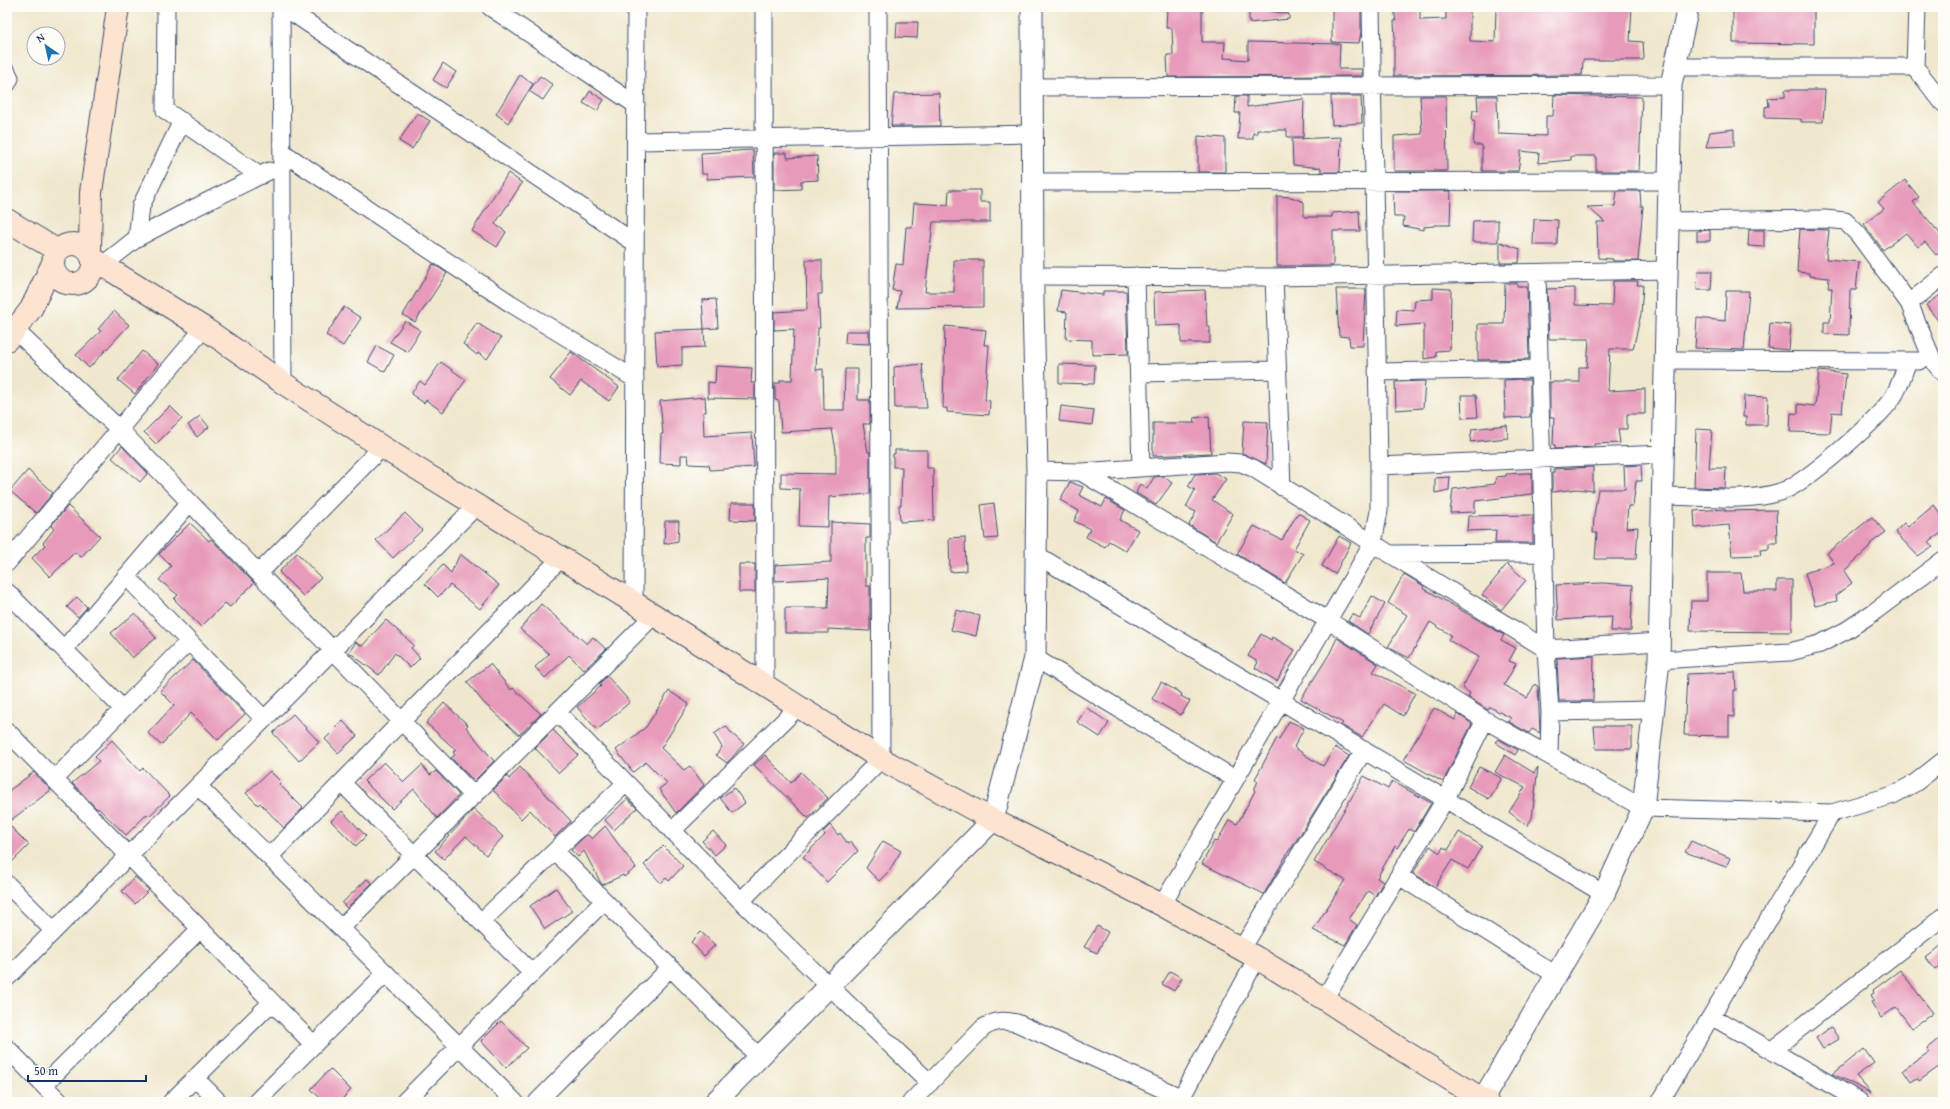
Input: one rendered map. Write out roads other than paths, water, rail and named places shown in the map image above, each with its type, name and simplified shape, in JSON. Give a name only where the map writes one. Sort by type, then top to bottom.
[{"type":"main road","points":[[88,268],[91,192],[118,7]]},
{"type":"main road","points":[[11,335],[31,309],[91,192]]},
{"type":"main road","points":[[7,220],[59,253]]},
{"type":"main road","points":[[59,253],[78,245],[88,268]]},
{"type":"main road","points":[[59,253],[57,276],[88,268],[144,292],[204,328],[282,383],[382,447],[654,615],[882,759],[993,820],[1162,905],[1249,954],[1324,999],[1484,1101]]},
{"type":"main road","points":[[31,309],[88,268]]},
{"type":"street","points":[[166,7],[165,110],[260,176]]},
{"type":"street","points":[[282,7],[282,383]]},
{"type":"street","points":[[282,7],[635,243]]},
{"type":"street","points":[[490,7],[510,14],[636,105]]},
{"type":"street","points":[[634,603],[636,7]]},
{"type":"street","points":[[764,7],[765,685]]},
{"type":"street","points":[[741,901],[882,759],[878,7]]},
{"type":"street","points":[[715,1102],[993,820],[1035,658],[1037,471],[1033,276],[1032,7]]},
{"type":"street","points":[[1162,905],[1373,544],[1379,511],[1379,466],[1371,7]]},
{"type":"street","points":[[1484,1101],[1604,894],[1643,808],[1659,651],[1668,221],[1673,76],[1688,7]]},
{"type":"street","points":[[1917,7],[1915,67],[1943,102]]},
{"type":"street","points":[[1032,87],[1372,86],[1915,67]]},
{"type":"street","points":[[7,72],[10,78],[7,84]]},
{"type":"street","points":[[137,238],[141,206],[182,121]]},
{"type":"street","points":[[636,141],[1032,134]]},
{"type":"street","points":[[88,268],[137,238],[260,176],[282,158]]},
{"type":"street","points":[[282,158],[510,303],[635,379]]},
{"type":"street","points":[[1032,182],[1669,181]]},
{"type":"street","points":[[1668,221],[1825,219],[1845,221],[1858,234],[1909,303],[1938,367]]},
{"type":"street","points":[[1033,276],[1274,277],[1667,270]]},
{"type":"street","points":[[1537,273],[1546,648],[1550,712],[1549,754]]},
{"type":"street","points":[[1136,276],[1141,468]]},
{"type":"street","points":[[1909,303],[1943,276]]},
{"type":"street","points":[[1274,277],[1282,487]]},
{"type":"street","points":[[7,562],[118,428],[204,328]]},
{"type":"street","points":[[11,335],[118,428],[474,796]]},
{"type":"street","points":[[1665,360],[1908,361],[1938,367]]},
{"type":"street","points":[[1662,496],[1754,498],[1781,492],[1804,480],[1872,422],[1893,397],[1908,361]]},
{"type":"street","points":[[1378,372],[1539,369]]},
{"type":"street","points":[[1139,373],[1277,370]]},
{"type":"street","points":[[259,573],[382,447]]},
{"type":"street","points":[[1379,466],[1663,454]]},
{"type":"street","points":[[1037,471],[1081,472],[1227,462],[1241,463],[1254,468],[1373,544],[1546,648],[1790,652],[1820,644],[1848,630],[1943,560]]},
{"type":"street","points":[[1081,472],[1329,621],[1485,720],[1549,754],[1643,808],[1832,813],[1893,795],[1915,783],[1943,761]]},
{"type":"street","points":[[64,650],[190,502]]},
{"type":"street","points":[[7,978],[476,506]]},
{"type":"street","points":[[1390,554],[1544,553]]},
{"type":"street","points":[[1035,554],[1446,798],[1604,894]]},
{"type":"street","points":[[269,857],[562,558]]},
{"type":"street","points":[[126,576],[264,719]]},
{"type":"street","points":[[7,592],[123,709]]},
{"type":"street","points":[[341,928],[654,615]]},
{"type":"street","points":[[54,780],[189,641]]},
{"type":"street","points":[[1035,658],[1235,779]]},
{"type":"street","points":[[672,831],[799,706]]},
{"type":"street","points":[[1550,712],[1653,710]]},
{"type":"street","points":[[557,712],[741,901],[828,987],[930,1083]]},
{"type":"street","points":[[1324,999],[1446,798],[1485,720]]},
{"type":"street","points":[[7,731],[314,1045]]},
{"type":"street","points":[[911,1102],[983,1028],[992,1022],[1005,1020],[1017,1023],[1180,1100],[1249,954],[1364,750]]},
{"type":"street","points":[[342,783],[532,973]]},
{"type":"street","points":[[482,922],[626,783]]},
{"type":"street","points":[[198,786],[515,1102]]},
{"type":"street","points":[[1660,1102],[1832,813]]},
{"type":"street","points":[[555,851],[759,1058]]},
{"type":"street","points":[[1399,876],[1556,975]]},
{"type":"street","points":[[7,884],[54,931]]},
{"type":"street","points":[[404,1102],[604,901]]},
{"type":"street","points":[[1772,1050],[1943,917]]},
{"type":"street","points":[[44,1085],[200,929]]},
{"type":"street","points":[[537,1102],[670,968]]},
{"type":"street","points":[[256,1102],[386,973]]},
{"type":"street","points":[[171,1102],[272,1002]]},
{"type":"street","points":[[1711,1016],[1861,1102]]},
{"type":"street","points":[[7,1048],[60,1102]]},
{"type":"street","points":[[195,1078],[219,1102]]}]
